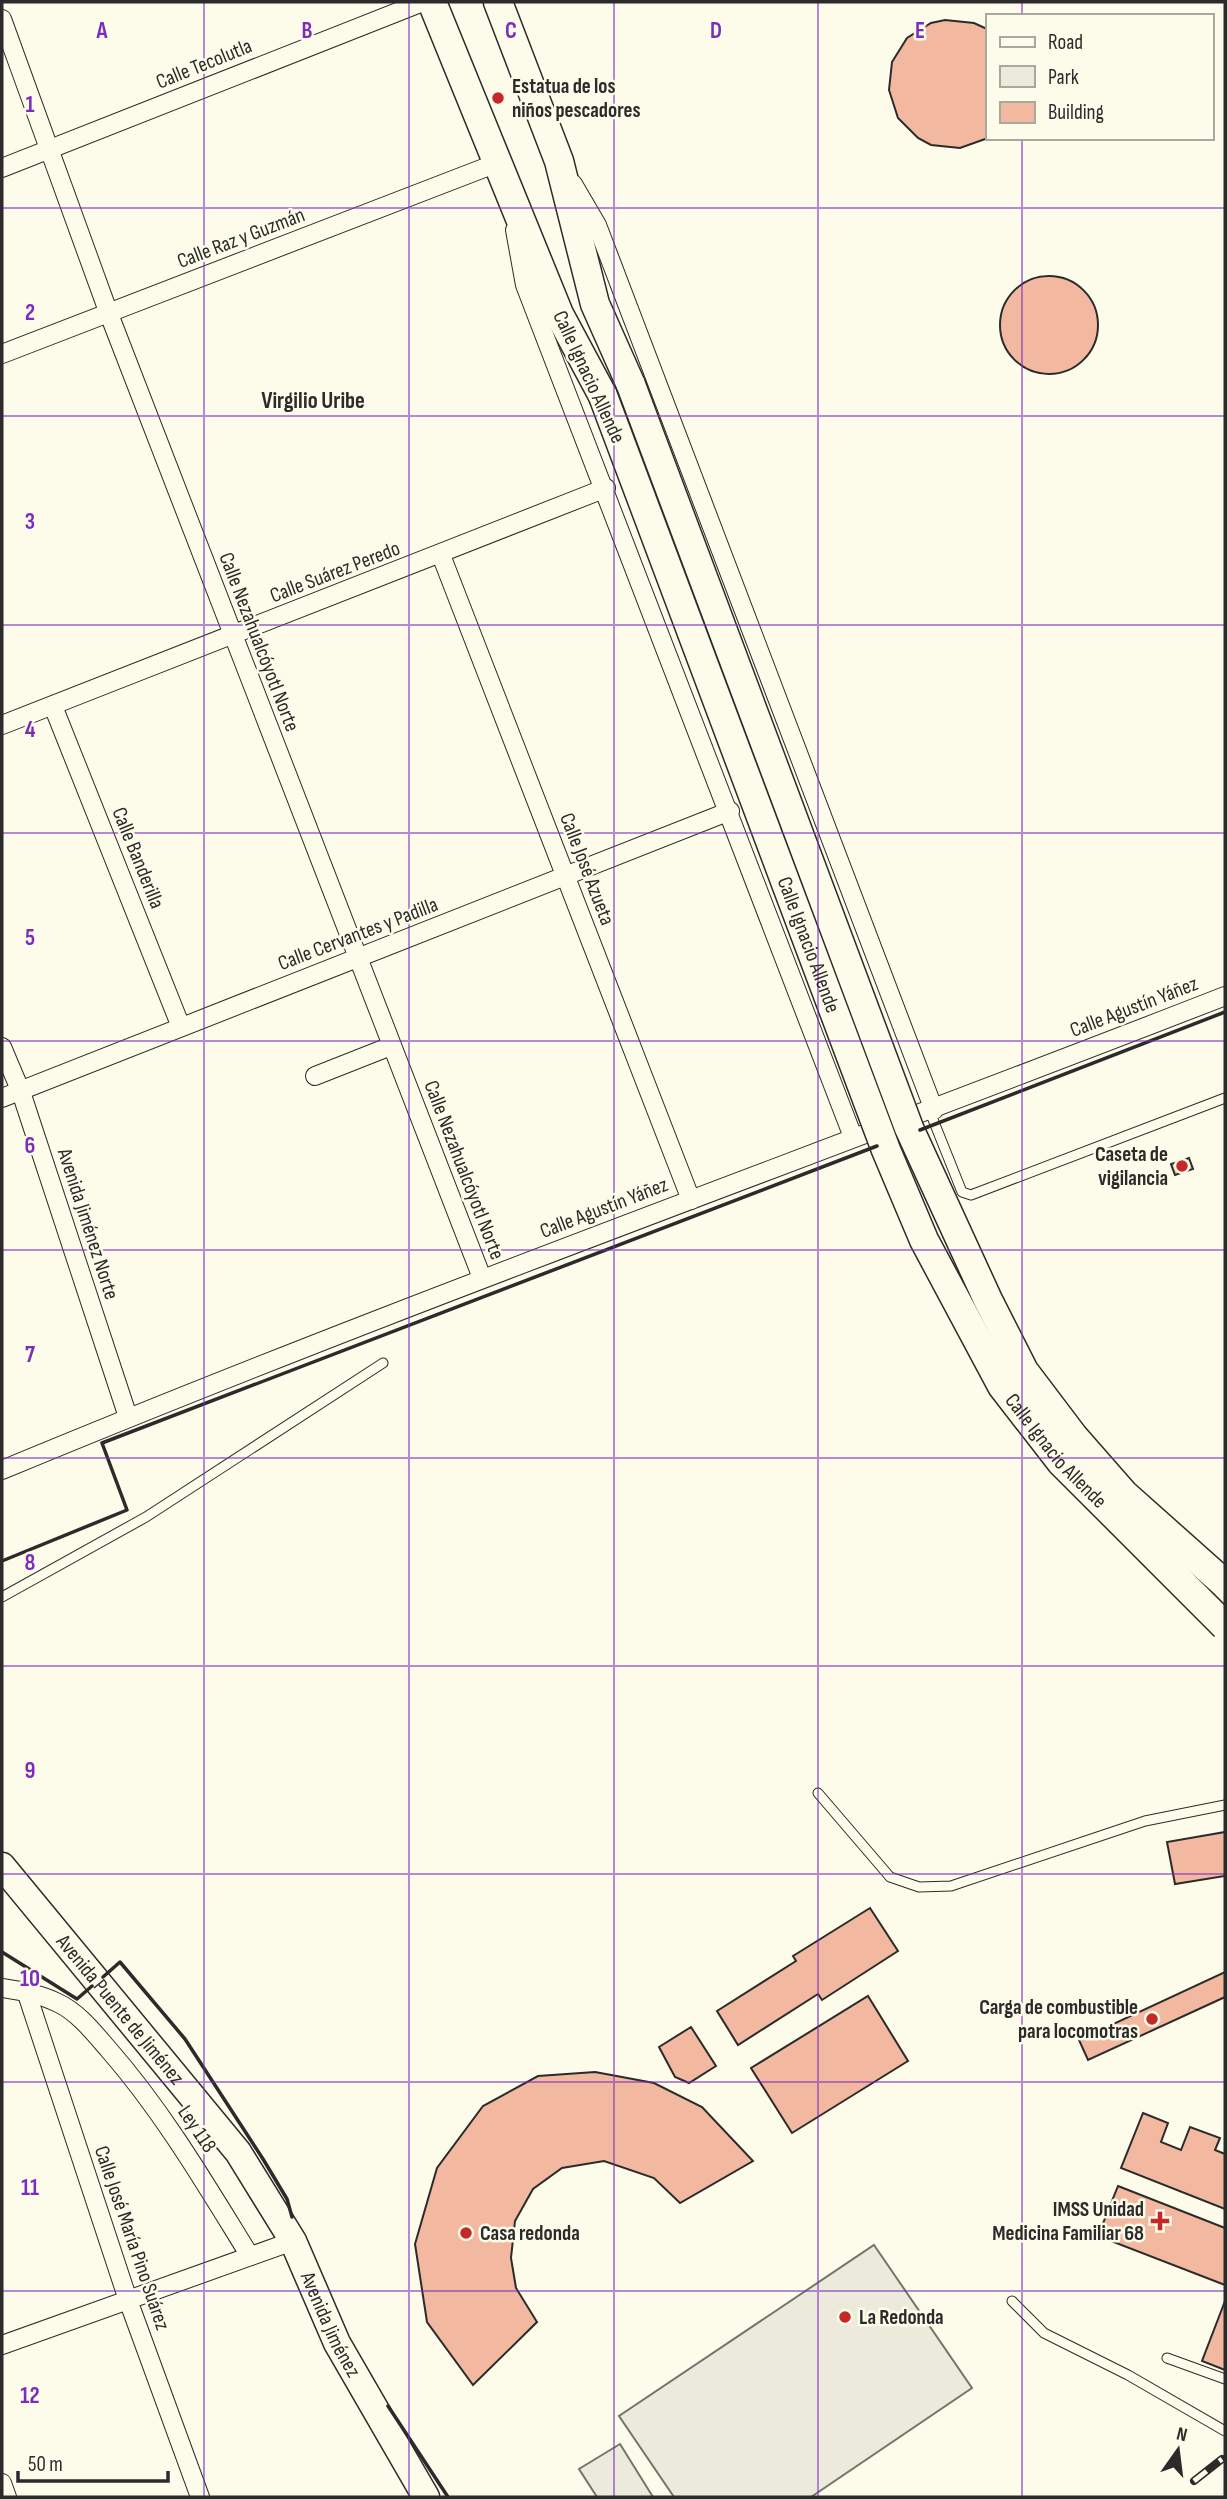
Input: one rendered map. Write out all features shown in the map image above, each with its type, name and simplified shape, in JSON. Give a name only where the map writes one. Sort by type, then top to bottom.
[{"type":"main road","name":"Calle Ignacio Allende","points":[[432,2],[507,192],[559,314],[603,396],[886,1150],[924,1240],[1002,1386],[1061,1462],[1225,1626]]},
{"type":"main road","name":"Calle Ignacio Allende","points":[[498,2],[559,161],[595,304],[631,385],[909,1128],[988,1300],[1024,1371],[1074,1437],[1124,1494],[1225,1584]]},
{"type":"street","name":"Calle Tecolutla","points":[[2,168],[423,2]]},
{"type":"street","name":"Calle Nezahualcóyotl Norte","points":[[2,19],[109,314],[482,1278]]},
{"type":"street","name":"Calle Ignacio Allende","points":[[559,161],[597,225],[932,1111]]},
{"type":"street","name":"Calle Raz y Guzmán","points":[[2,354],[496,163]]},
{"type":"street","name":"Calle Ignacio Allende","points":[[507,192],[525,285],[606,488],[853,1137]]},
{"type":"street","name":"Calle Suárez Peredo","points":[[2,725],[441,555],[606,488]]},
{"type":"street","name":"Calle José Azueta","points":[[441,555],[691,1199]]},
{"type":"street","name":"Calle Banderilla","points":[[53,706],[181,1027]]},
{"type":"street","name":"Calle Cervantes y Padilla","points":[[2,1098],[730,811]]},
{"type":"street","name":"Calle Agustín Yáñez","points":[[2,1470],[128,1417],[482,1278],[853,1137],[932,1111],[1225,996]]},
{"type":"street","points":[[315,1076],[391,1046]]},
{"type":"street","name":"Avenida Jiménez Norte","points":[[2,1047],[21,1092],[128,1417]]},
{"type":"street","name":"Avenida Puente de Jiménez","points":[[2,1866],[238,2152]]},
{"type":"street","name":"Ley 118","points":[[2,1988],[26,1992],[60,2003],[90,2028],[132,2077],[179,2141],[250,2256]]},
{"type":"street","name":"Calle José María Pino Suárez","points":[[26,1992],[128,2300],[200,2497]]},
{"type":"street","name":"Avenida Jiménez","points":[[238,2152],[293,2241],[337,2343],[426,2497]]},
{"type":"street","points":[[2,2345],[293,2241]]},
{"type":"street","points":[[2,2483],[7,2497]]},
{"type":"lane","points":[[932,1111],[962,1192],[971,1195],[1225,1098]]},
{"type":"lane","points":[[2,1597],[146,1517],[383,1363]]},
{"type":"lane","points":[[818,1793],[890,1877],[919,1887],[951,1886],[1145,1821],[1225,1805]]},
{"type":"lane","points":[[1012,2301],[1044,2333],[1128,2375],[1225,2431]]},
{"type":"lane","points":[[1167,2358],[1225,2379]]},
{"type":"green space","name":"La Redonda","points":[[874,2245],[972,2388],[811,2497],[674,2497],[619,2416]]},
{"type":"green space","points":[[620,2444],[653,2497],[597,2497],[579,2469]]},
{"type":"building","points":[[945,20],[974,23],[986,29],[986,139],[960,148],[931,145],[918,138],[898,118],[889,90],[892,62],[907,38],[931,23]]},
{"type":"building","points":[[1049,276],[1068,280],[1083,291],[1094,306],[1098,325],[1094,344],[1083,359],[1068,370],[1049,374],[1030,370],[1015,359],[1004,344],[1000,325],[1004,306],[1015,291],[1030,280]]},
{"type":"building","name":"Caseta de vigilancia","points":[[1189,1158],[1193,1169],[1175,1175],[1171,1164]]},
{"type":"building","points":[[1225,1832],[1225,1876],[1175,1884],[1167,1842]]},
{"type":"building","points":[[870,1908],[898,1951],[822,2000],[818,1994],[738,2045],[717,2011],[796,1961],[793,1956]]},
{"type":"building","name":"Carga de combustible para locomotras","points":[[1225,1972],[1225,1997],[1088,2060],[1079,2040]]},
{"type":"building","points":[[868,1996],[908,2061],[792,2133],[751,2068]]},
{"type":"building","points":[[691,2027],[716,2066],[689,2083],[675,2077],[659,2047]]},
{"type":"building","name":"Casa redonda","points":[[595,2072],[654,2083],[702,2107],[753,2161],[680,2203],[654,2178],[604,2161],[562,2168],[533,2189],[515,2221],[511,2258],[516,2288],[537,2322],[473,2385],[427,2322],[415,2244],[437,2168],[483,2106],[538,2076]]},
{"type":"building","points":[[1143,2113],[1168,2123],[1161,2142],[1181,2150],[1190,2127],[1220,2138],[1215,2150],[1225,2154],[1225,2209],[1121,2168]]},
{"type":"building","points":[[1118,2186],[1225,2228],[1225,2285],[1098,2236]]},
{"type":"building","points":[[1225,2301],[1225,2370],[1202,2361]]},
{"type":"railway","points":[[1194,2481],[1222,2459]]},
{"type":"wall","points":[[920,1130],[1225,1012]]},
{"type":"wall","points":[[2,1561],[127,1510],[102,1443],[877,1146]]},
{"type":"wall","points":[[2,1952],[77,1999],[92,1986]]},
{"type":"wall","points":[[103,1977],[120,1962],[185,2039],[263,2159],[287,2199],[292,2217]]},
{"type":"wall","points":[[388,2406],[448,2497]]},
{"type":"place","name":"Estatua de los niños pescadores","points":[[498,98]]},
{"type":"place","name":"Caseta de vigilancia","points":[[1182,1166]]},
{"type":"place","name":"Carga de combustible para locomotras","points":[[1152,2019]]},
{"type":"place","name":"IMSS Unidad Medicina Familiar 68","points":[[1160,2221]]},
{"type":"place","name":"Casa redonda","points":[[466,2233]]},
{"type":"place","name":"La Redonda","points":[[845,2317]]},
{"type":"district","name":"Virgilio Uribe","points":[[313,401]]}]
